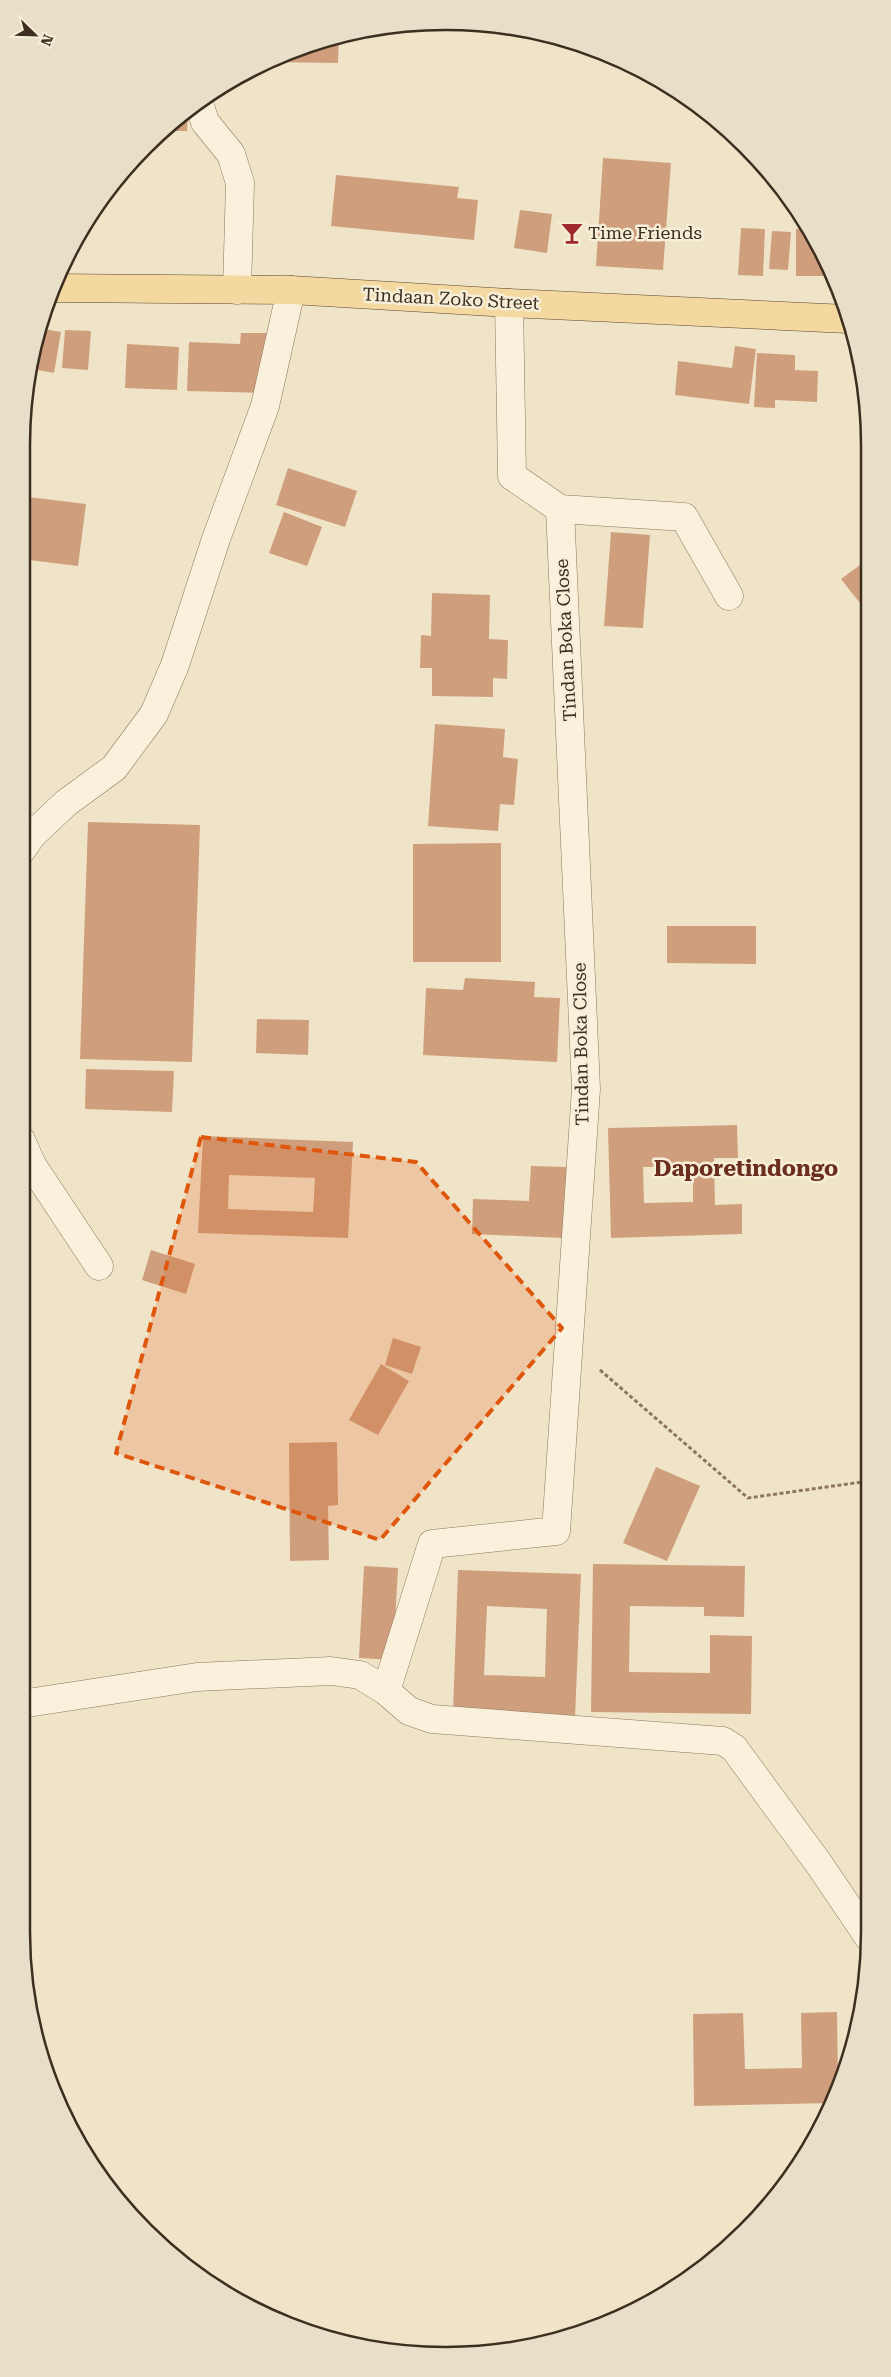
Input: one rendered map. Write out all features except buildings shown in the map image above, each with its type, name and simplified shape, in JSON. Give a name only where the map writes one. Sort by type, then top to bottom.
[{"type":"main road","name":"Tindaan Zoko Street","points":[[61,288],[291,290],[509,303],[841,319]]},
{"type":"street","points":[[201,110],[205,122],[231,154],[240,183],[237,290]]},
{"type":"street","points":[[30,838],[66,804],[114,768],[154,714],[175,666],[216,539],[264,406],[291,290]]},
{"type":"street","points":[[509,303],[512,476],[560,510],[684,517],[729,596]]},
{"type":"street","name":"Tindan Boka Close","points":[[386,1691],[432,1544],[556,1531],[586,1089],[560,510]]},
{"type":"street","points":[[30,1160],[99,1266]]},
{"type":"street","points":[[30,1703],[196,1677],[331,1671],[360,1676],[386,1691],[410,1711],[432,1719],[723,1741],[734,1748],[740,1756],[819,1864],[861,1926]]},
{"type":"path","points":[[569,1344],[748,1498],[861,1483]]},
{"type":"highlighted area","points":[[201,1137],[416,1162],[562,1328],[380,1540],[116,1453]]},
{"type":"place","name":"Time Friends","points":[[572,233]]},
{"type":"district","name":"Daporetindongo","points":[[746,1168]]}]
